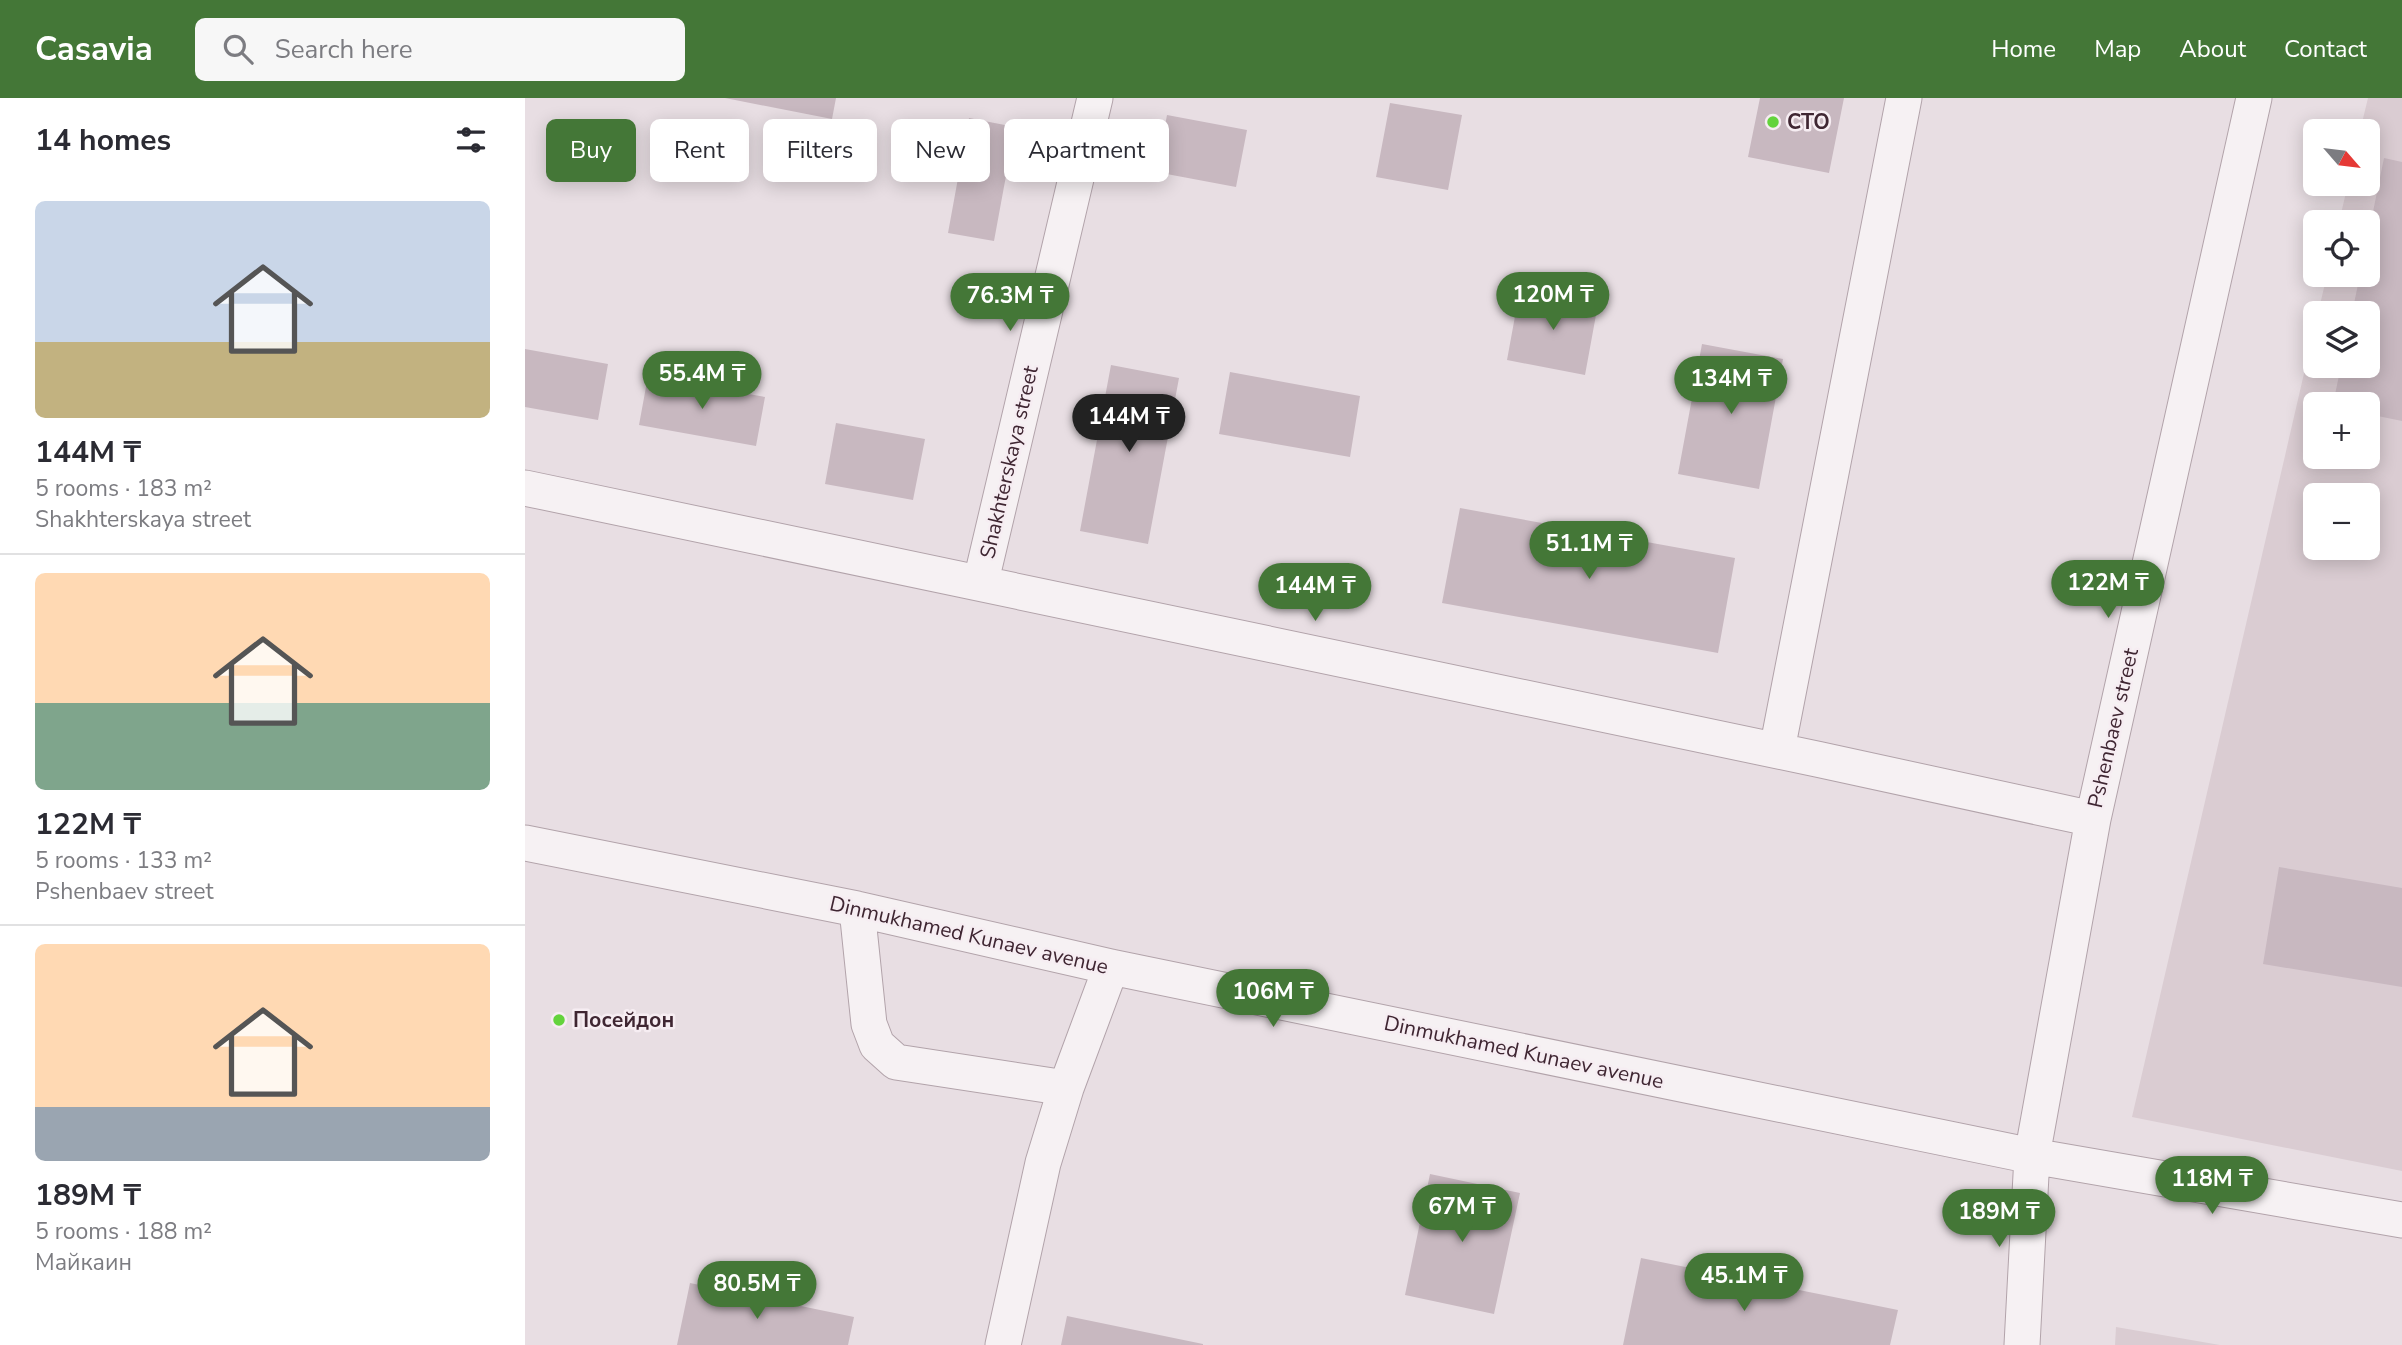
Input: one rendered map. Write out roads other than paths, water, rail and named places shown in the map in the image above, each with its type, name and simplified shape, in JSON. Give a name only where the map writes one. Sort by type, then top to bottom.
[{"type":"street","name":"Shakhterskaya street","points":[[981,581],[1095,98]]},
{"type":"street","points":[[1777,750],[1904,98]]},
{"type":"street","name":"Pshenbaev street","points":[[2022,1345],[2032,1156],[2092,820],[2254,98]]},
{"type":"street","points":[[525,488],[981,581],[1777,750],[2092,820]]},
{"type":"street","name":"Dinmukhamed Kunaev avenue","points":[[525,843],[857,909],[1111,967],[2032,1156],[2402,1220]]},
{"type":"street","points":[[857,909],[869,1024],[877,1045],[896,1062],[1066,1088]]},
{"type":"street","points":[[1003,1345],[1043,1163],[1066,1088],[1111,967]]},
{"type":"place","name":"СТО","points":[[1773,122]]},
{"type":"place","name":"Посейдон","points":[[559,1020]]}]
